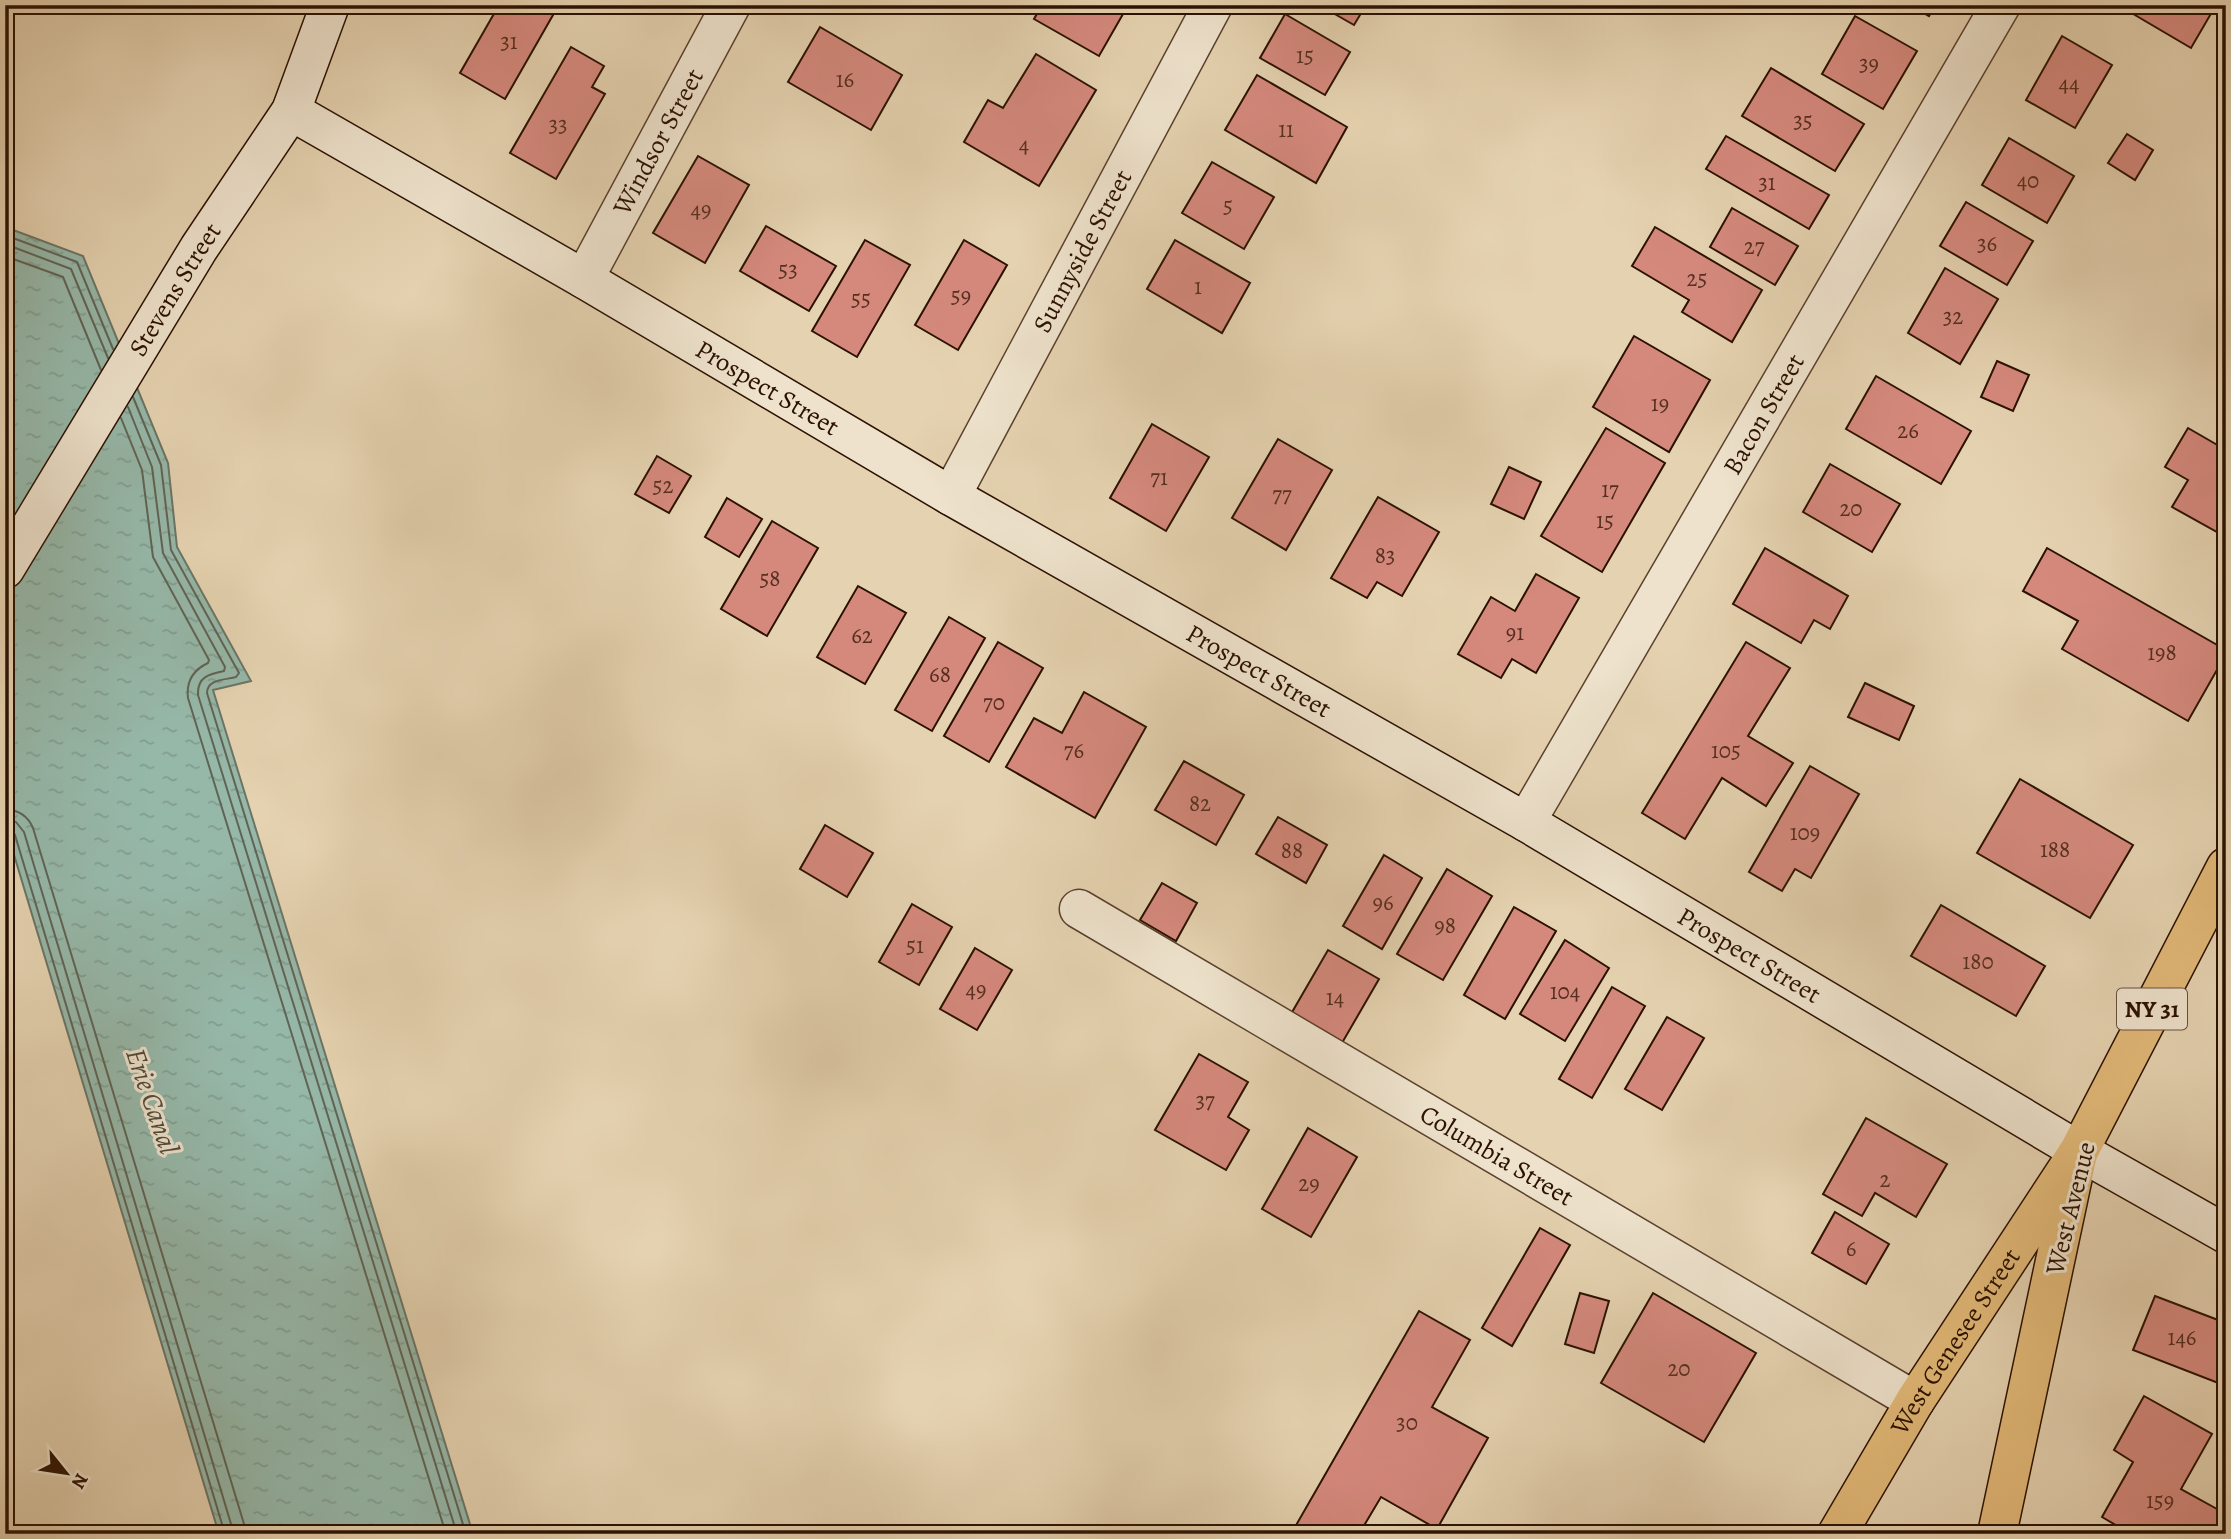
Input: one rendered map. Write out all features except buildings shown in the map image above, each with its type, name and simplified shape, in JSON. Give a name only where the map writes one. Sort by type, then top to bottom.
[{"type":"main road","name":"West Avenue","points":[[1997,1534],[2079,1151],[2226,867]]},
{"type":"main road","name":"West Genesee Street","points":[[1837,1534],[1916,1401],[2079,1151]]},
{"type":"street","name":"Stevens Street","points":[[5,569],[199,248],[290,111],[330,5]]},
{"type":"street","name":"Windsor Street","points":[[584,279],[731,5]]},
{"type":"street","name":"Sunnyside Street","points":[[951,496],[1213,5]]},
{"type":"street","name":"Bacon Street","points":[[1526,822],[2001,5]]},
{"type":"street","name":"Prospect Street","points":[[290,111],[584,279],[951,496],[1526,822],[2079,1151],[2226,1234]]},
{"type":"street","name":"Columbia Street","points":[[1079,909],[1916,1401]]},
{"type":"water","name":"Erie Canal","points":[[5,227],[83,256],[168,463],[177,547],[251,681],[213,690],[473,1534],[219,1534],[5,825]]}]
